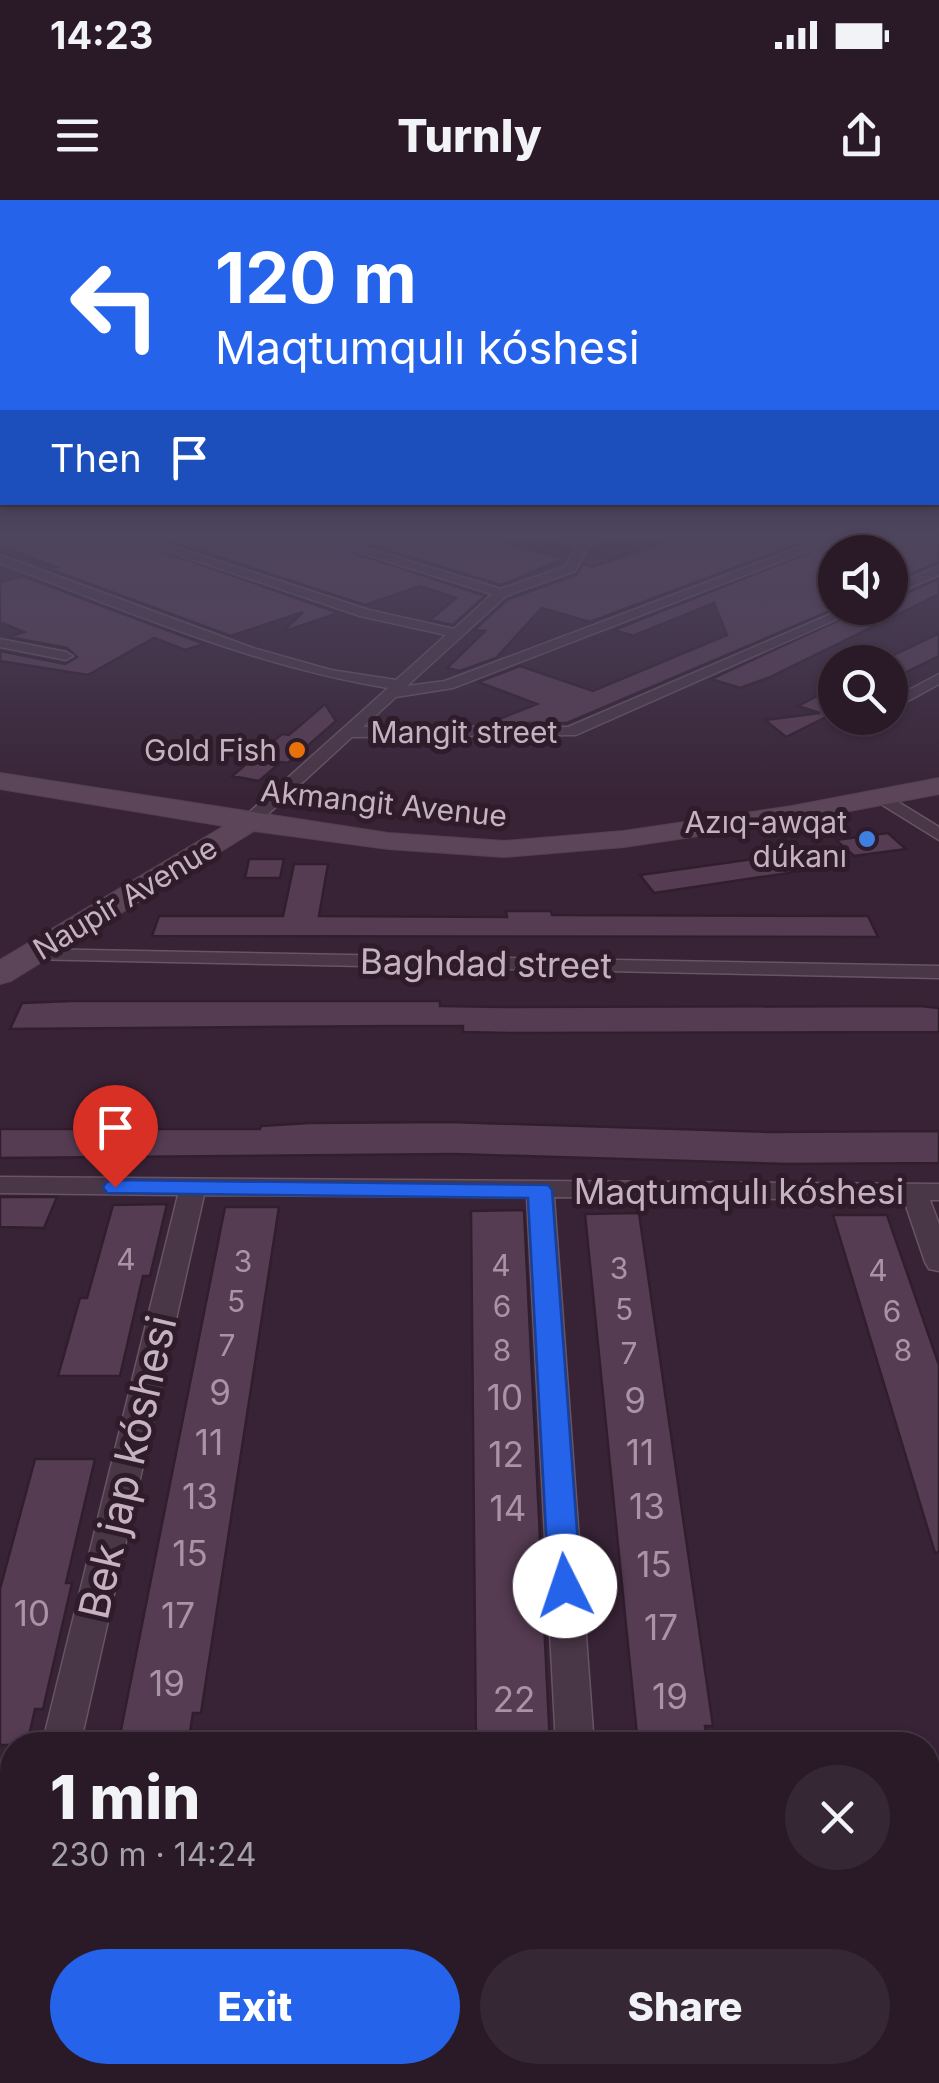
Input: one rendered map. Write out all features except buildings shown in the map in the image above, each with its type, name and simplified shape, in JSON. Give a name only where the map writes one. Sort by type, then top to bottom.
[{"type":"street","points":[[170,623],[248,651],[394,689],[448,685],[612,623]]},
{"type":"street","points":[[409,623],[454,633]]},
{"type":"street","points":[[250,822],[466,623]]},
{"type":"street","name":"Mangit street","points":[[347,732],[570,732],[818,624]]},
{"type":"street","points":[[0,644],[66,656]]},
{"type":"street","points":[[908,696],[939,678]]},
{"type":"street","name":"Akmangit Avenue","points":[[0,781],[250,822],[467,848],[544,848],[792,814],[939,786]]},
{"type":"street","points":[[882,797],[939,835]]},
{"type":"street","name":"Naupir Avenue","points":[[0,974],[250,822]]},
{"type":"street","name":"Baghdad street","points":[[33,955],[939,972]]},
{"type":"street","name":"Maqtumqulı kóshesi","points":[[0,1186],[927,1192]]},
{"type":"street","name":"Bek jap kóshesi","points":[[65,1732],[192,1189]]},
{"type":"street","points":[[540,1190],[575,1732]]},
{"type":"street","points":[[927,1192],[939,1262]]},
{"type":"place","name":"Gold Fish","points":[[297,750]]},
{"type":"place","name":"Azıq-awqat dúkanı","points":[[867,839]]},
{"type":"route","points":[[115,1187],[540,1190],[565,1586]]}]
